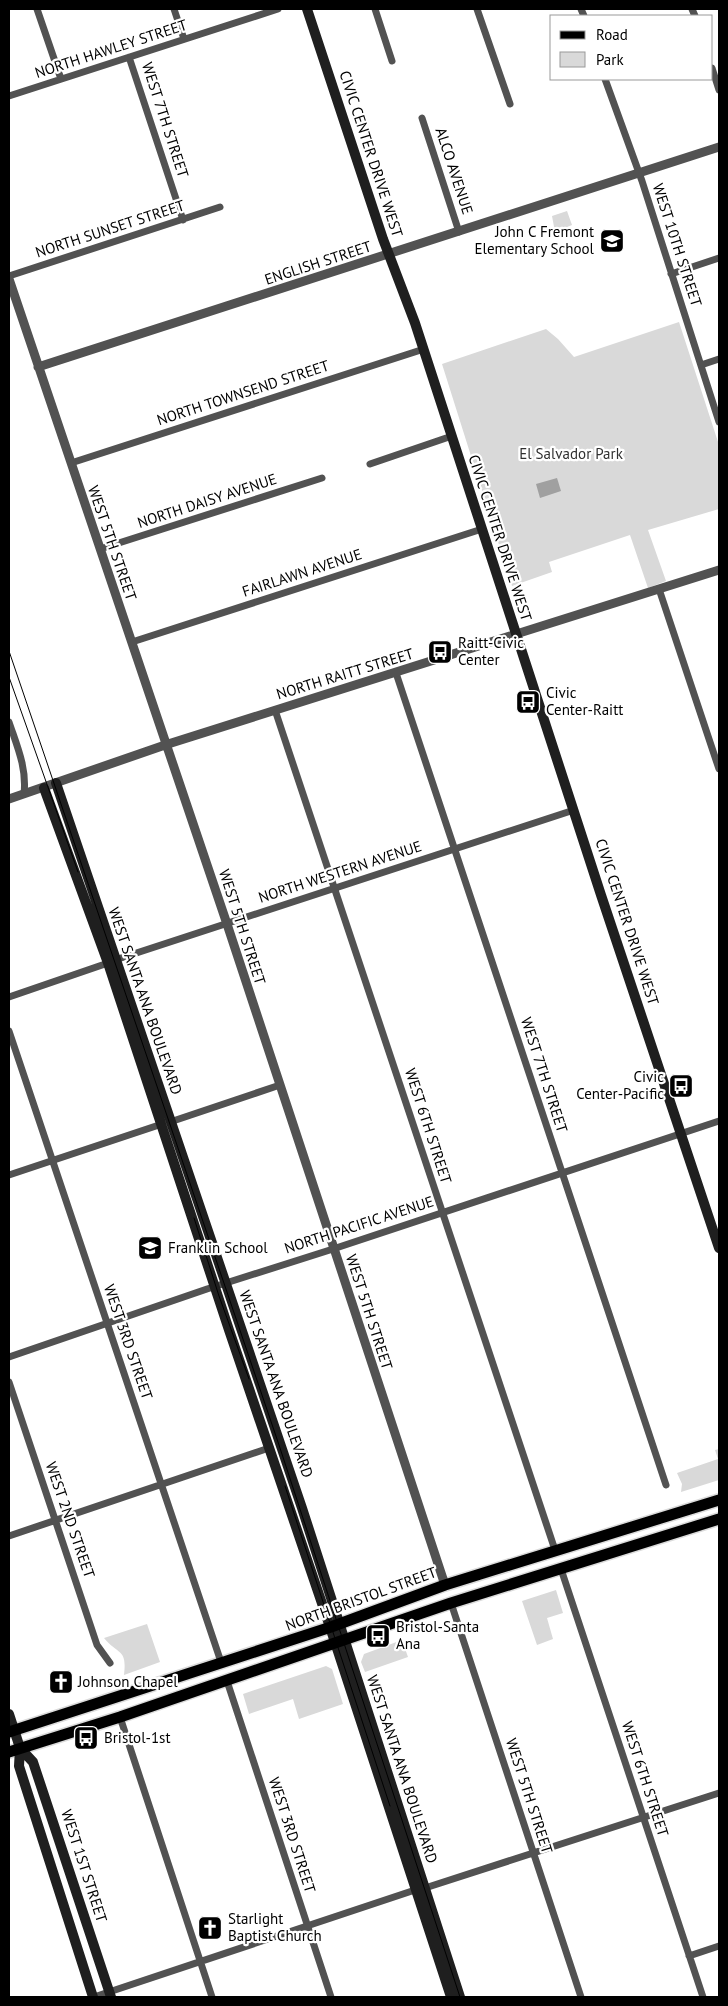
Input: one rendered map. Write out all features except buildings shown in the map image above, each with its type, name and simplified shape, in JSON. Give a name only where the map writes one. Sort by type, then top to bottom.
[{"type":"main road","name":"CIVIC CENTER DRIVE WEST","points":[[307,9],[389,254],[424,349],[719,1248]]},
{"type":"main road","name":"WEST SANTA ANA BOULEVARD","points":[[56,783],[111,962],[166,1123],[225,1283],[334,1625]]},
{"type":"main road","name":"WEST SANTA ANA BOULEVARD","points":[[44,788],[111,962]]},
{"type":"main road","name":"WEST SANTA ANA BOULEVARD","points":[[166,1123],[214,1286],[340,1642],[420,1889],[451,1997]]},
{"type":"main road","name":"NORTH BRISTOL STREET","points":[[11,1731],[334,1625],[445,1584],[719,1500]]},
{"type":"main road","points":[[14,1750],[120,1717],[451,1603],[719,1519]]},
{"type":"main road","name":"WEST 1ST STREET","points":[[9,1714],[14,1750],[93,1997]]},
{"type":"main road","name":"WEST 1ST STREET","points":[[14,1750],[33,1762],[111,1995]]},
{"type":"main road","name":"WEST SANTA ANA BOULEVARD","points":[[420,1889],[460,1997]]},
{"type":"street","points":[[37,9],[61,79]]},
{"type":"street","points":[[174,9],[184,39]]},
{"type":"street","name":"NORTH HAWLEY STREET","points":[[9,96],[278,9]]},
{"type":"street","points":[[375,9],[392,61]]},
{"type":"street","points":[[477,9],[510,104]]},
{"type":"street","name":"WEST 7TH STREET","points":[[129,57],[183,220]]},
{"type":"street","points":[[713,71],[719,90]]},
{"type":"street","name":"WEST 10TH STREET","points":[[605,80],[672,274],[719,422]]},
{"type":"street","name":"ALCO AVENUE","points":[[422,118],[460,232]]},
{"type":"street","name":"ENGLISH STREET","points":[[38,367],[719,147]]},
{"type":"street","name":"NORTH SUNSET STREET","points":[[9,278],[220,207]]},
{"type":"street","points":[[672,274],[719,258]]},
{"type":"street","name":"WEST 5TH STREET","points":[[9,278],[165,745],[227,924],[445,1584]]},
{"type":"street","name":"NORTH TOWNSEND STREET","points":[[70,463],[424,349]]},
{"type":"street","points":[[701,365],[719,359]]},
{"type":"street","points":[[370,464],[452,436]]},
{"type":"street","name":"NORTH DAISY AVENUE","points":[[100,549],[322,478]]},
{"type":"street","name":"FAIRLAWN AVENUE","points":[[132,642],[482,529]]},
{"type":"street","name":"NORTH RAITT STREET","points":[[9,799],[165,745],[719,570]]},
{"type":"street","points":[[659,589],[719,769]]},
{"type":"street","name":"WEST 7TH STREET","points":[[396,673],[666,1485]]},
{"type":"street","name":"WEST 6TH STREET","points":[[275,710],[555,1550]]},
{"type":"street","points":[[9,722],[24,769],[26,781],[24,794]]},
{"type":"street","name":"NORTH WESTERN AVENUE","points":[[9,997],[454,848],[574,810]]},
{"type":"street","name":"WEST 3RD STREET","points":[[9,1031],[220,1662]]},
{"type":"street","points":[[9,1175],[280,1085]]},
{"type":"street","name":"NORTH PACIFIC AVENUE","points":[[9,1356],[214,1286],[333,1249],[719,1121]]},
{"type":"street","name":"WEST 2ND STREET","points":[[9,1382],[97,1645],[110,1664]]},
{"type":"street","points":[[9,1536],[270,1448]]},
{"type":"street","name":"WEST 6TH STREET","points":[[561,1568],[703,1997]]},
{"type":"street","name":"WEST 5TH STREET","points":[[451,1603],[581,1997]]},
{"type":"street","name":"WEST 3RD STREET","points":[[227,1681],[331,1997]]},
{"type":"street","points":[[120,1717],[212,1997]]},
{"type":"street","points":[[93,1997],[111,1995],[307,1926],[719,1793]]},
{"type":"street","points":[[689,1956],[719,1946]]},
{"type":"green space","points":[[567,211],[572,225],[555,232],[552,216]]},
{"type":"green space","name":"El Salvador Park","points":[[679,322],[719,445],[719,509],[648,530],[666,581],[648,588],[630,535],[549,562],[552,572],[512,586],[442,364],[546,329],[574,357]]},
{"type":"green space","points":[[719,1449],[719,1480],[681,1492],[682,1484],[677,1473],[718,1459],[715,1450]]},
{"type":"green space","points":[[556,1590],[563,1613],[547,1618],[553,1639],[537,1645],[522,1601]]},
{"type":"green space","points":[[147,1624],[160,1662],[124,1675],[123,1656],[104,1638]]},
{"type":"green space","points":[[402,1640],[408,1657],[365,1672],[361,1662],[364,1654]]},
{"type":"green space","points":[[326,1666],[332,1669],[343,1704],[299,1719],[293,1699],[249,1714],[243,1694]]},
{"type":"shaded area","points":[[557,478],[561,491],[540,498],[536,484]]},
{"type":"tram line","points":[[9,651],[279,1445],[460,1997]]},
{"type":"tram line","points":[[9,677],[78,872]]},
{"type":"tram line","points":[[194,1218],[219,1296],[249,1379]]},
{"type":"tram line","points":[[285,1486],[390,1806]]},
{"type":"place","name":"John C Fremont Elementary School","points":[[612,241]]},
{"type":"place","name":"Raitt-Civic Center","points":[[440,652]]},
{"type":"place","name":"Civic Center-Raitt","points":[[528,702]]},
{"type":"place","name":"Civic Center-Pacific","points":[[681,1086]]},
{"type":"place","name":"Franklin School","points":[[150,1248]]},
{"type":"place","name":"Bristol-Santa Ana","points":[[378,1636]]},
{"type":"place","name":"Johnson Chapel","points":[[61,1682]]},
{"type":"place","name":"Bristol-1st","points":[[86,1738]]},
{"type":"place","name":"Starlight Baptist Church","points":[[210,1928]]}]
